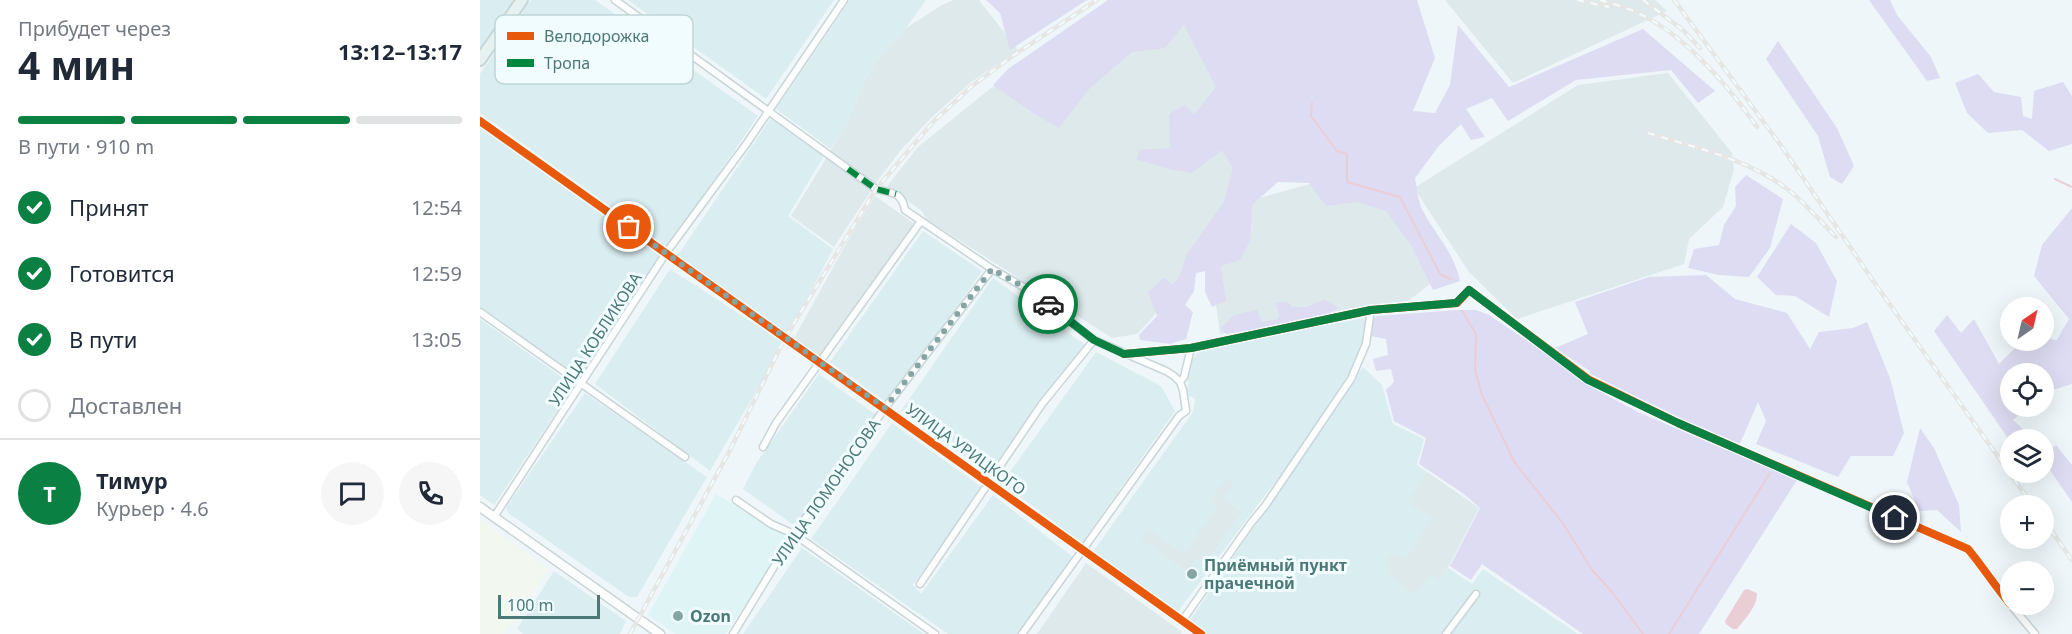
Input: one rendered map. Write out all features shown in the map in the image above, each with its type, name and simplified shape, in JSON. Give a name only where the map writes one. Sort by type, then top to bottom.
[{"type":"highway","points":[[512,15],[522,0]]},
{"type":"highway","points":[[480,60],[495,39]]},
{"type":"street","points":[[615,0],[636,15]]},
{"type":"street","name":"УЛИЦА КОБЛИКОВА","points":[[494,517],[666,253],[769,111],[844,0]]},
{"type":"street","points":[[693,56],[876,189],[896,194],[903,200],[905,210],[992,269],[1029,290],[1094,340],[1166,371],[1180,382],[1186,401],[1186,411],[1179,416],[1022,634]]},
{"type":"street","name":"УЛИЦА УРИЦКОГО","points":[[480,121],[1201,634]]},
{"type":"street","points":[[763,447],[776,423],[921,221]]},
{"type":"street","name":"УЛИЦА ЛОМОНОСОВА","points":[[733,634],[794,534],[885,408],[992,269]]},
{"type":"street","points":[[1124,354],[1191,348],[1371,310],[1456,303],[1469,290],[1588,380],[1678,423],[1968,549],[1987,571],[2000,593]]},
{"type":"street","points":[[1182,621],[1265,506],[1351,379],[1366,344],[1371,310]]},
{"type":"street","points":[[480,312],[685,457]]},
{"type":"street","points":[[920,584],[1042,404],[1094,340]]},
{"type":"street","points":[[1180,382],[1184,377],[1191,348]]},
{"type":"street","points":[[736,500],[771,524],[794,534],[935,634]]},
{"type":"street","points":[[480,507],[660,634]]},
{"type":"street","points":[[1446,634],[1476,594]]},
{"type":"street","points":[[2019,615],[2035,634]]},
{"type":"shaded area","points":[[480,0],[516,0],[505,15],[495,15],[495,30],[480,51]]},
{"type":"shaded area","points":[[531,0],[595,0],[616,15],[521,15]]},
{"type":"shaded area","points":[[628,0],[834,0],[766,99],[693,47],[693,15],[649,15]]},
{"type":"shaded area","points":[[850,0],[926,0],[868,74],[846,125],[831,149],[776,109]]},
{"type":"shaded area","points":[[954,0],[979,0],[1018,50],[970,83],[930,119],[900,151],[834,247],[791,216],[846,125],[868,74],[881,55],[906,28]]},
{"type":"shaded area","points":[[986,0],[1087,0],[1010,50],[1000,13]]},
{"type":"shaded area","points":[[1108,0],[1417,0],[1435,58],[1413,111],[1435,113],[1450,85],[1458,25],[1509,87],[1643,29],[1715,91],[1698,103],[1671,70],[1576,80],[1508,121],[1492,98],[1466,109],[1485,137],[1471,140],[1461,124],[1438,147],[1415,178],[1421,207],[1454,261],[1460,281],[1433,290],[1411,245],[1386,211],[1357,202],[1326,206],[1309,183],[1278,182],[1252,205],[1250,241],[1240,260],[1221,266],[1226,301],[1212,307],[1205,292],[1205,271],[1196,273],[1194,291],[1185,305],[1193,312],[1186,339],[1170,344],[1140,340],[1139,335],[1157,316],[1148,292],[1164,278],[1173,285],[1179,277],[1187,254],[1224,202],[1233,168],[1222,150],[1192,173],[1136,159],[1140,150],[1170,148],[1169,114],[1185,105],[1194,115],[1216,87],[1184,25],[1165,48],[1132,52],[1089,89],[1059,128],[993,85],[1008,69]]},
{"type":"shaded area","points":[[1166,0],[1223,80],[1240,164],[1232,203],[1153,317],[1137,334],[1112,338],[926,219],[922,211],[887,186],[918,147],[1012,71]]},
{"type":"shaded area","points":[[1445,0],[1655,0],[1667,11],[1513,83]]},
{"type":"shaded area","points":[[1869,0],[1890,0],[1897,15],[1931,57],[1940,78],[1927,81]]},
{"type":"shaded area","points":[[1778,41],[1837,128],[1854,166],[1842,184],[1830,177],[1818,136],[1766,59]]},
{"type":"shaded area","points":[[495,52],[495,84],[693,84],[693,70],[758,116],[668,248],[480,113],[480,74]]},
{"type":"shaded area","points":[[1668,73],[1732,153],[1734,169],[1723,207],[1689,239],[1684,264],[1517,319],[1469,272],[1414,188],[1578,85]]},
{"type":"shaded area","points":[[1978,74],[1994,92],[2021,97],[2023,116],[2032,119],[2034,91],[2063,82],[2072,96],[2072,144],[2049,151],[2022,130],[1988,133],[1967,113],[1955,83]]},
{"type":"shaded area","points":[[771,118],[824,156],[788,216],[833,249],[787,337],[676,258]]},
{"type":"shaded area","points":[[480,126],[667,259],[583,379],[480,307]]},
{"type":"shaded area","points":[[1746,175],[1783,199],[1770,248],[1749,277],[1719,275],[1688,268],[1694,249],[1719,245],[1724,225],[1736,206],[1735,187]]},
{"type":"shaded area","points":[[1321,181],[1390,203],[1434,281],[1408,301],[1368,305],[1220,334],[1211,268],[1248,201]]},
{"type":"shaded area","points":[[875,196],[915,224],[821,359],[793,340]]},
{"type":"shaded area","points":[[2072,208],[2072,384],[2054,390],[2054,363],[2000,363],[2012,351],[2054,351],[2054,340],[2057,340],[2069,319],[2054,301],[2054,297],[2051,297],[2034,276],[2042,245]]},
{"type":"shaded area","points":[[1791,224],[1816,243],[1837,281],[1829,317],[1795,296],[1776,295],[1757,277]]},
{"type":"shaded area","points":[[923,231],[982,271],[889,404],[830,362]]},
{"type":"shaded area","points":[[670,269],[784,343],[710,471],[595,384]]},
{"type":"shaded area","points":[[1706,275],[1735,299],[1787,313],[1810,349],[1819,332],[1853,328],[1867,322],[1890,378],[1904,433],[1893,456],[1851,456],[1838,477],[1756,444],[1766,421],[1758,402],[1739,446],[1625,396],[1589,375],[1590,371],[1555,348],[1588,334],[1575,302],[1649,277]]},
{"type":"shaded area","points":[[993,278],[1085,345],[992,476],[901,411]]},
{"type":"shaded area","points":[[1324,300],[1339,308],[1327,314],[1284,325],[1226,334],[1221,328],[1234,315],[1257,310],[1262,322],[1276,320],[1279,316],[1276,303],[1288,302],[1292,307],[1306,307]]},
{"type":"shaded area","points":[[1476,310],[1489,315],[1545,353],[1582,382],[1638,412],[1797,480],[1699,634],[1583,634],[1482,564],[1471,580],[1450,566],[1480,508],[1464,494],[1419,464],[1426,438],[1394,421],[1386,390],[1394,382],[1391,369],[1376,371],[1373,359],[1388,355],[1386,339],[1371,336],[1373,319],[1377,316]]},
{"type":"shaded area","points":[[1947,315],[1961,333],[1974,319],[1999,364],[2000,417],[2017,417],[2013,420],[2023,429],[2002,429],[1934,331]]},
{"type":"shaded area","points":[[1367,318],[1357,358],[1326,414],[1176,614],[1092,553],[1193,412],[1195,399],[1187,394],[1189,373],[1191,361],[1200,349],[1224,342]]},
{"type":"shaded area","points":[[480,319],[574,386],[494,505],[480,495]]},
{"type":"shaded area","points":[[1096,352],[1161,386],[1175,411],[1082,543],[1002,483]]},
{"type":"shaded area","points":[[1363,367],[1382,385],[1393,424],[1424,439],[1417,465],[1479,508],[1448,568],[1472,584],[1483,569],[1578,634],[1205,634],[1188,623]]},
{"type":"shaded area","points":[[819,374],[879,417],[799,529],[743,489],[757,462]]},
{"type":"shaded area","points":[[585,393],[707,477],[637,597],[629,597],[508,513],[506,508]]},
{"type":"shaded area","points":[[892,423],[983,488],[913,585],[921,594],[993,495],[1073,557],[1019,634],[948,634],[811,539]]},
{"type":"shaded area","points":[[1920,428],[1934,448],[1959,505],[1961,532],[1937,510],[1919,511],[1907,482]]},
{"type":"shaded area","points":[[2056,445],[2072,465],[2072,502],[2054,476],[2054,447]]},
{"type":"shaded area","points":[[1427,472],[1479,508],[1440,580],[1431,574],[1417,595],[1389,576],[1387,561],[1391,554],[1407,557],[1431,518],[1408,502]]},
{"type":"shaded area","points":[[1226,479],[1234,484],[1224,499],[1241,512],[1206,563],[1196,558],[1187,571],[1141,539],[1148,529],[1184,554],[1218,506],[1210,500]]},
{"type":"shaded area","points":[[716,494],[791,538],[725,634],[675,634],[648,615]]},
{"type":"shaded area","points":[[480,520],[549,569],[504,634],[480,634]]},
{"type":"shaded area","points":[[802,548],[924,634],[743,634]]},
{"type":"shaded area","points":[[1086,563],[1182,632],[1181,634],[1037,634]]},
{"type":"shaded area","points":[[554,571],[626,621],[620,634],[523,634],[517,629]]},
{"type":"shaded area","points":[[1744,590],[1757,593],[1755,603],[1737,629],[1733,629],[1725,621]]},
{"type":"waterway","points":[[1312,103],[1311,116],[1337,151],[1347,154],[1347,182],[1400,197],[1440,274],[1451,279]]},
{"type":"waterway","points":[[2055,179],[2072,187]]},
{"type":"waterway","points":[[1462,311],[1476,334],[1475,370],[1482,395],[1515,463],[1562,522],[1592,570],[1612,592],[1643,634]]},
{"type":"waterway","points":[[1669,634],[1770,473]]},
{"type":"railway","points":[[630,634],[728,454],[785,338],[876,189],[933,122],[972,86],[1097,0]]},
{"type":"railway","points":[[1577,0],[1609,7]]},
{"type":"railway","points":[[1600,0],[1650,19],[1685,44],[1732,93],[1757,127]]},
{"type":"railway","points":[[1643,0],[1683,30],[1700,48]]},
{"type":"railway","points":[[1674,0],[1782,147],[1876,285],[2025,495]]},
{"type":"railway","points":[[1648,133],[1722,156],[1774,180],[1808,207],[1836,237]]},
{"type":"railway","points":[[2054,535],[2072,560]]},
{"type":"marked path","points":[[848,169],[876,189],[896,194]]},
{"type":"cycle path","points":[[480,121],[1201,634]]},
{"type":"cycle path","points":[[1124,354],[1191,348],[1371,310],[1457,303],[1469,290],[1588,379],[1678,423],[1968,549],[2000,591]]},
{"type":"way so far","points":[[629,227],[885,408],[992,269],[1029,290],[1048,304]]},
{"type":"place","name":"Приёмный пункт прачечной","points":[[1192,574]]},
{"type":"place","name":"Ozon","points":[[678,616]]},
{"type":"route","points":[[1048,304],[1094,340],[1124,354],[1191,348],[1371,310],[1456,303],[1469,290],[1588,380],[1678,423],[1895,518]]}]
